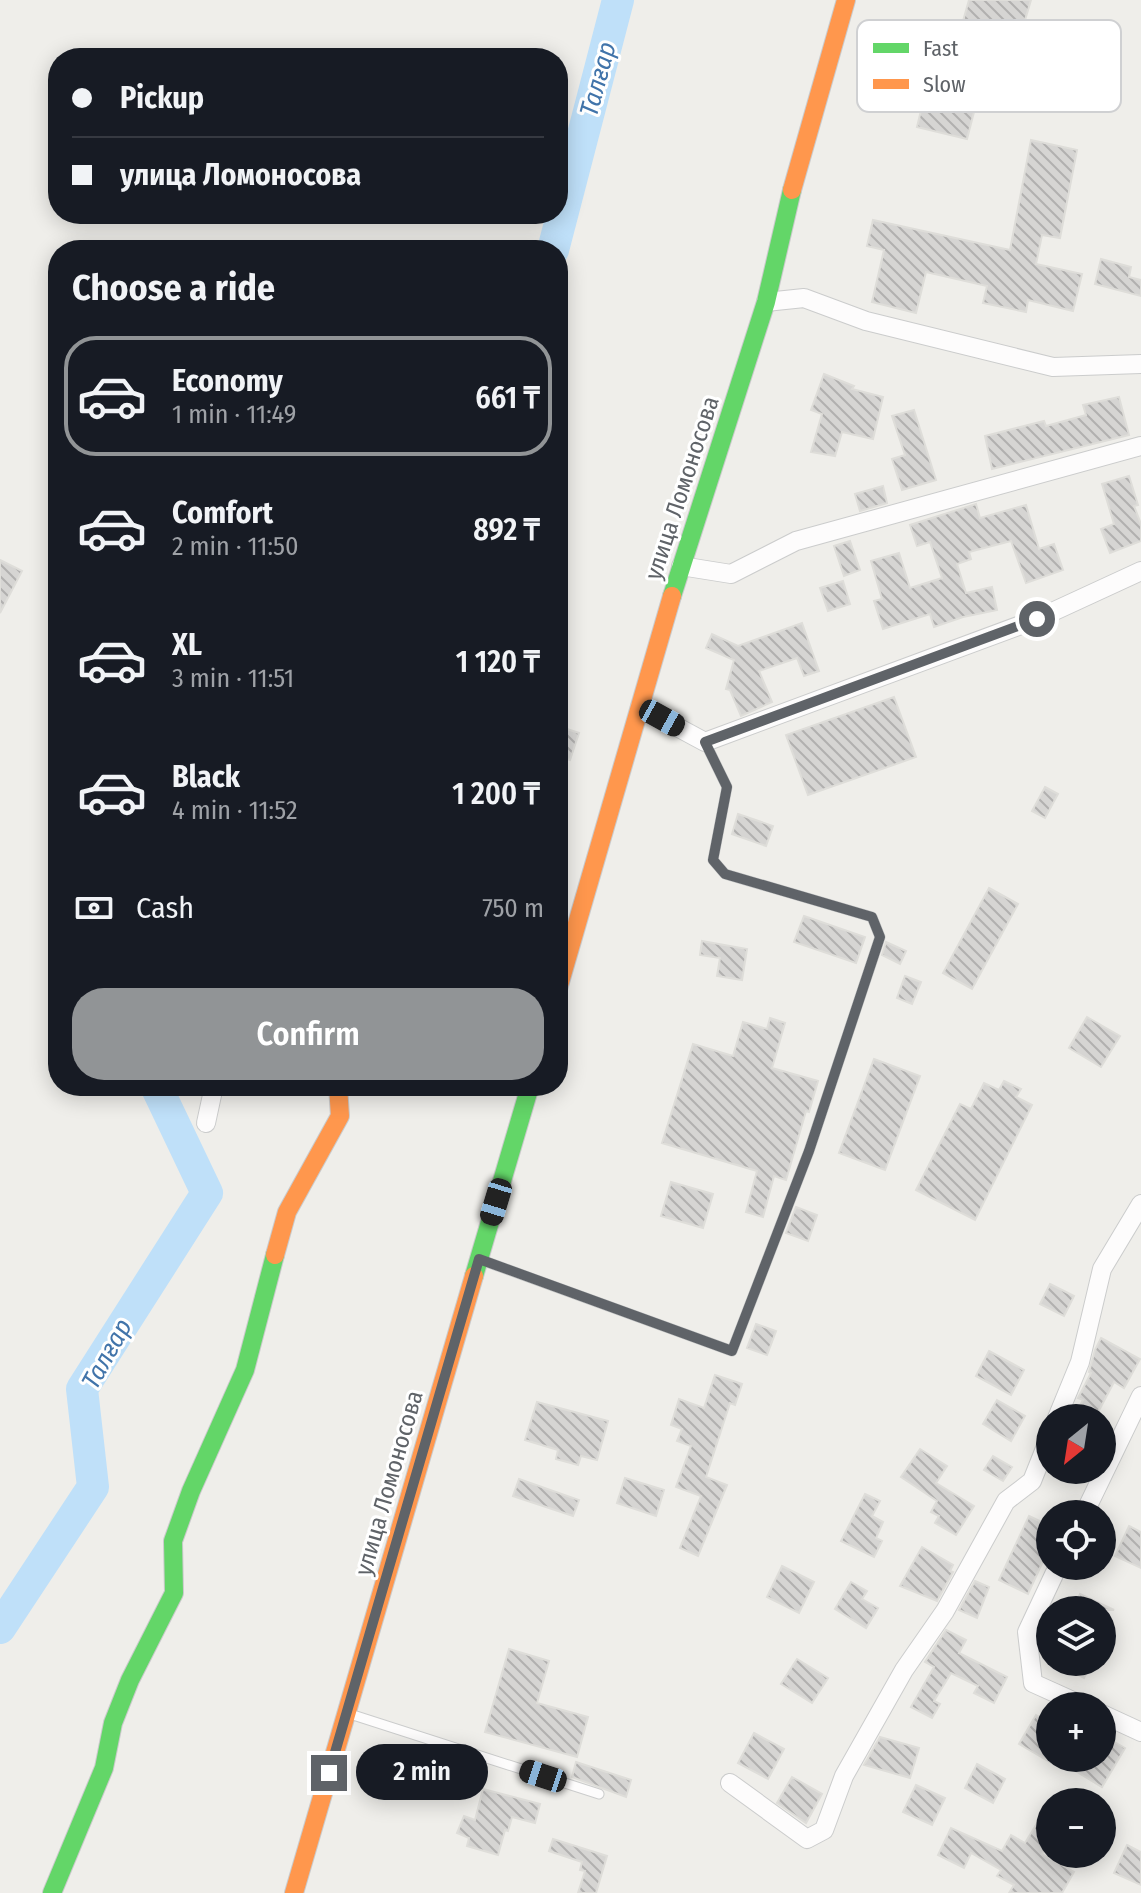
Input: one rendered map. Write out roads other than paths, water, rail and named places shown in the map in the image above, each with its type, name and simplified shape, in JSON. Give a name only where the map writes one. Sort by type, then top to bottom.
[{"type":"main road","name":"улица Ломоносова","points":[[568,955],[681,566],[766,302],[796,171],[846,0]]},
{"type":"main road","points":[[52,1893],[104,1768],[113,1723],[130,1680],[174,1593],[173,1541],[191,1491],[245,1370],[287,1212],[340,1116],[339,1096]]},
{"type":"main road","name":"улица Ломоносова","points":[[294,1893],[527,1096]]},
{"type":"street","points":[[766,302],[804,298],[866,321],[1053,367],[1141,364]]},
{"type":"street","points":[[681,566],[731,574],[796,541],[1141,446]]},
{"type":"street","points":[[640,707],[705,742],[1037,619],[1141,571]]},
{"type":"street","points":[[206,1123],[212,1096]]},
{"type":"street","points":[[1063,1404],[1080,1362],[1102,1269],[1141,1204]]},
{"type":"street","points":[[1091,1500],[1141,1396]]},
{"type":"street","points":[[730,1783],[807,1839],[824,1830],[844,1776],[896,1683],[945,1611],[1006,1501],[1032,1481],[1036,1471]]},
{"type":"street","points":[[1051,1580],[1027,1632],[1033,1683],[1053,1692]]},
{"type":"street","points":[[1116,1720],[1141,1732]]},
{"type":"lane","points":[[479,1259],[732,1351],[809,1151],[880,937],[872,917],[725,874],[713,860],[727,787],[705,742]]},
{"type":"lane","points":[[347,1713],[599,1794]]},
{"type":"waterway","name":"Талғар","points":[[568,192],[618,0]]},
{"type":"waterway","name":"Талғар","points":[[556,240],[560,224]]},
{"type":"waterway","name":"Талғар","points":[[0,1628],[93,1487],[82,1389],[207,1193],[161,1096]]}]
